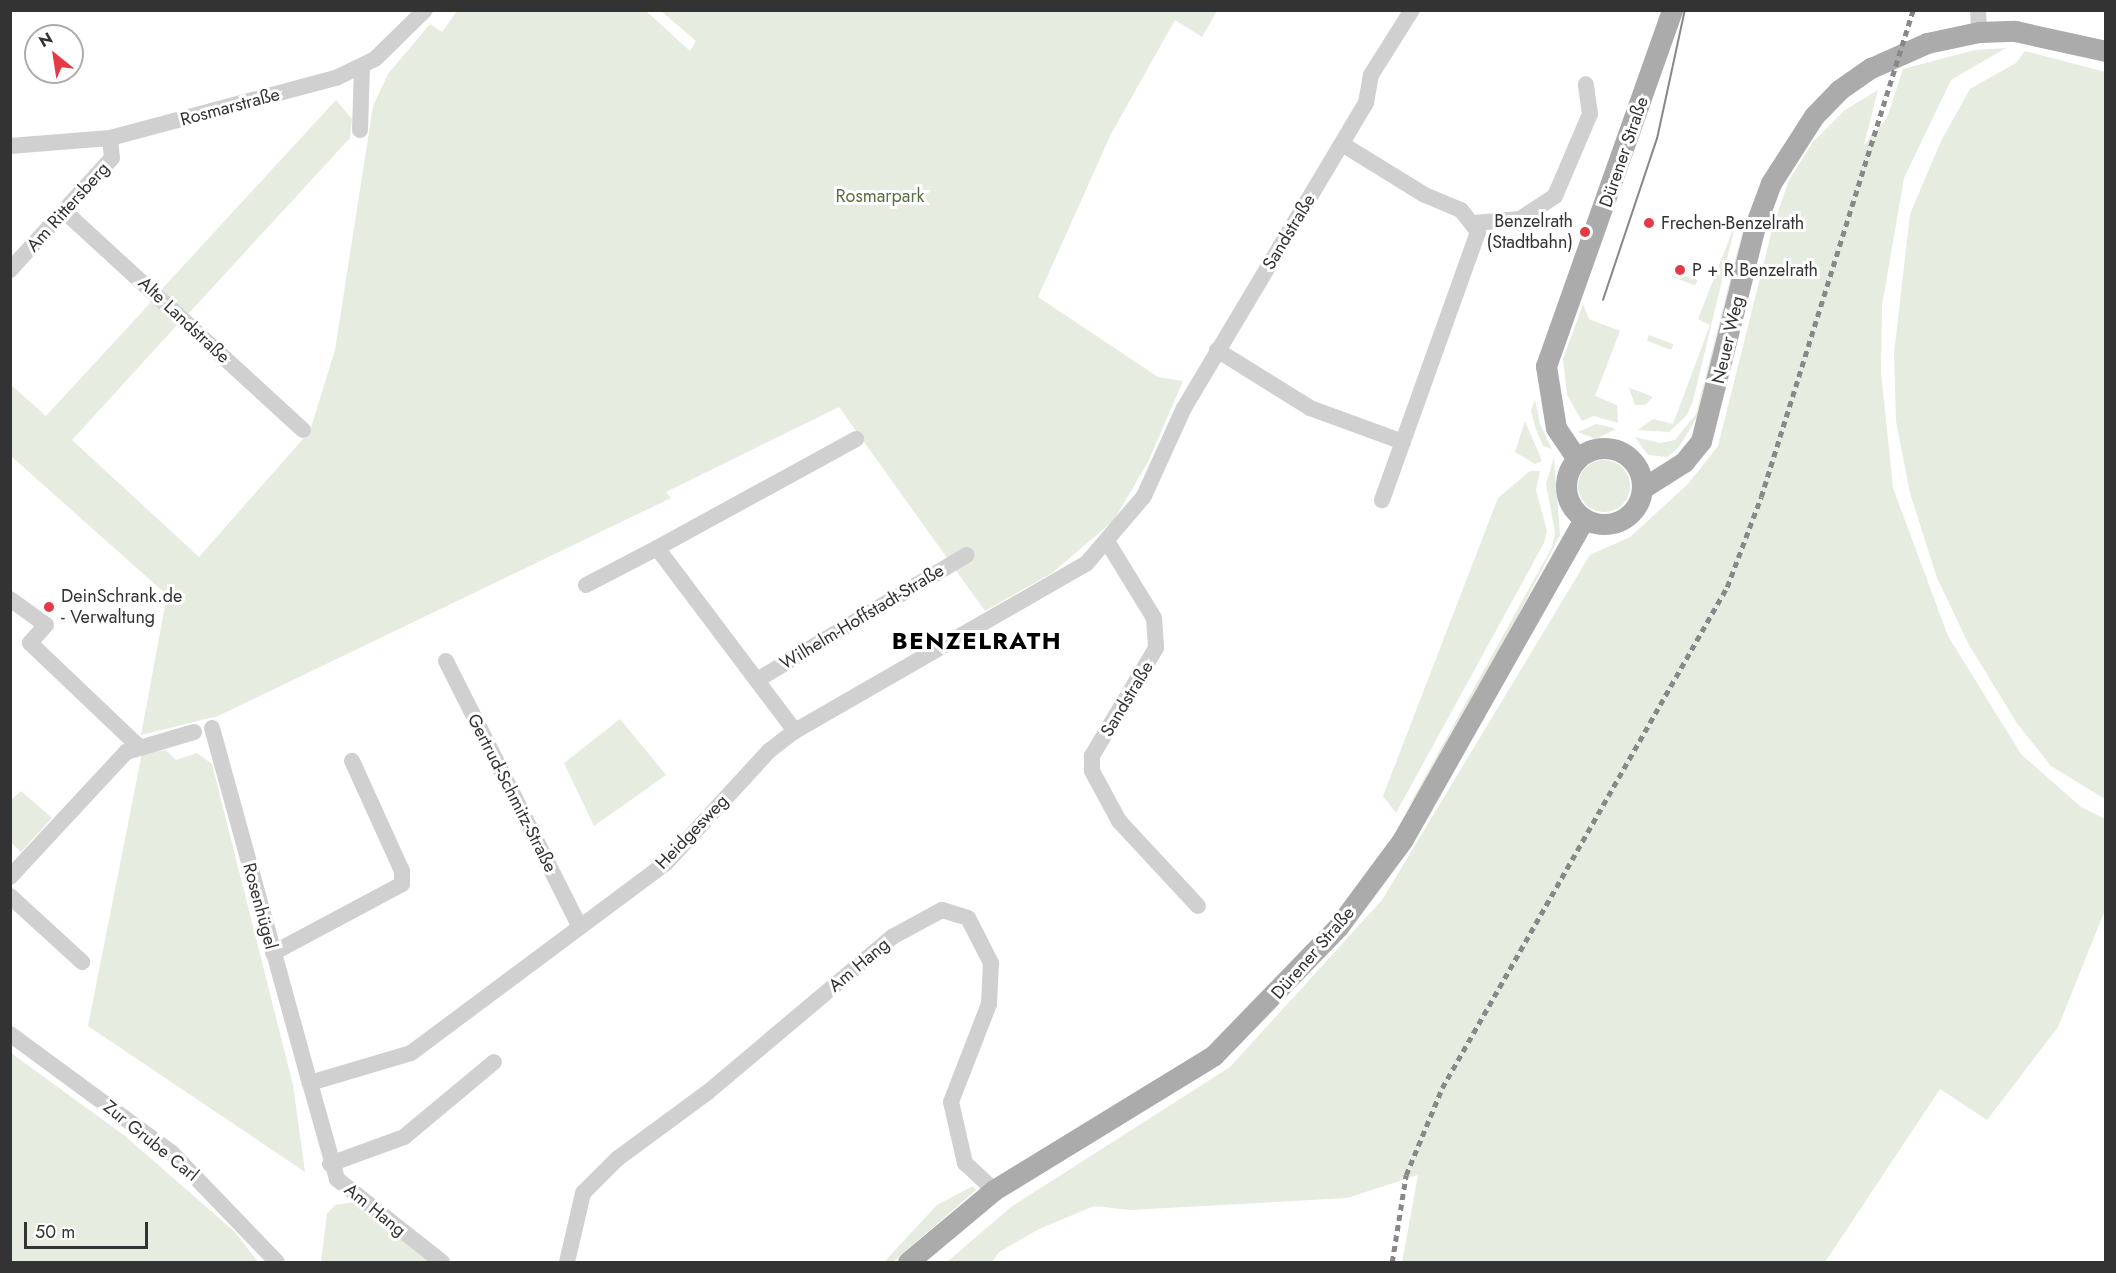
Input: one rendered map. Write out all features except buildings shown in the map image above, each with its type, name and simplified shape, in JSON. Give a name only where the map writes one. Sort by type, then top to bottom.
[{"type":"main road","name":"Dürener Straße","points":[[1578,459],[1552,418],[1546,366],[1667,12]]},
{"type":"main road","name":"Neuer Weg","points":[[1643,488],[1684,462],[1701,441],[1755,226],[1771,183],[1814,116],[1871,68],[1927,43],[1979,32],[2015,31],[2106,51]]},
{"type":"main road","points":[[1599,448],[1622,453],[1638,467],[1643,488],[1636,507],[1622,520],[1596,524],[1584,519],[1566,491],[1578,459],[1599,448]]},
{"type":"main road","name":"Dürener Straße","points":[[908,1263],[994,1190],[1214,1055],[1338,927],[1403,839],[1584,519]]},
{"type":"street","name":"Rosmarstraße","points":[[10,146],[110,138],[362,67],[425,10]]},
{"type":"street","name":"Sandstraße","points":[[1198,906],[1119,821],[1092,771],[1092,756],[1156,648],[1154,618],[1108,543],[1144,496],[1217,350],[1366,103],[1371,75],[1412,10]]},
{"type":"street","points":[[1978,10],[1979,32]]},
{"type":"street","points":[[360,130],[362,67]]},
{"type":"street","points":[[1474,223],[1520,219],[1555,196],[1590,114],[1586,84]]},
{"type":"street","name":"Am Rittersberg","points":[[10,270],[112,158],[110,138]]},
{"type":"street","points":[[1342,144],[1425,195],[1461,210],[1474,223],[1475,244],[1382,500]]},
{"type":"street","name":"Alte Landstraße","points":[[64,211],[303,430]]},
{"type":"street","points":[[1217,350],[1310,408],[1403,442]]},
{"type":"street","points":[[586,585],[856,439]]},
{"type":"street","name":"Heidgesweg","points":[[310,1083],[411,1053],[665,864],[769,751],[795,731],[1053,586],[1108,543]]},
{"type":"street","points":[[657,548],[795,731]]},
{"type":"street","name":"Wilhelm-Hoffstadt-Straße","points":[[757,680],[968,555]]},
{"type":"street","points":[[10,599],[46,625],[30,643],[137,746]]},
{"type":"street","name":"Gertrud-Schmitz-Straße","points":[[446,661],[579,926]]},
{"type":"street","name":"Rosenhügel","points":[[212,728],[310,1083]]},
{"type":"street","points":[[10,877],[137,746],[194,732]]},
{"type":"street","points":[[273,953],[402,884],[402,871],[352,761]]},
{"type":"street","points":[[10,896],[82,962]]},
{"type":"street","name":"Am Hang","points":[[567,1263],[583,1193],[617,1159],[708,1092],[892,938],[942,909],[968,918],[991,963],[989,1004],[951,1102],[965,1163],[994,1190]]},
{"type":"street","name":"Zur Grube Carl","points":[[10,1034],[172,1153],[277,1263]]},
{"type":"street","points":[[310,1083],[333,1172],[404,1137],[494,1062]]},
{"type":"street","name":"Am Hang","points":[[333,1172],[442,1263]]},
{"type":"green space","name":"Rosmarpark","points":[[457,11],[646,11],[690,51],[696,41],[661,11],[1217,11],[1202,37],[1175,20],[1111,134],[1038,297],[1158,377],[1183,381],[1148,462],[1114,520],[1052,573],[985,611],[839,407],[666,492],[671,498],[218,716],[141,735],[167,595],[11,456],[10,384],[46,416],[153,300],[178,324],[72,440],[199,557],[310,431],[335,350],[373,106],[388,74],[430,24],[442,32]]},
{"type":"green space","points":[[2006,48],[1951,80],[1904,178],[1882,306],[1881,372],[1893,488],[1948,636],[2021,754],[2081,807],[2105,819],[2105,910],[2058,1027],[1987,1120],[1940,1089],[1825,1262],[1402,1262],[1418,1175],[1347,1198],[1130,1210],[1094,1206],[1039,1229],[999,1252],[992,1262],[947,1262],[1011,1207],[1230,1067],[1382,900],[1590,555],[1630,537],[1688,484],[1718,446],[1773,226],[1789,180],[1813,142],[1845,110],[1878,90],[1864,145],[1887,118],[1903,69],[1975,50]]},
{"type":"green space","points":[[2025,51],[2105,72],[2105,799],[2051,766],[2016,722],[1968,643],[1937,578],[1910,493],[1896,421],[1894,354],[1910,214],[1941,141],[1970,89],[2016,63]]},
{"type":"green space","points":[[336,100],[352,119],[350,138],[188,314],[161,290]]},
{"type":"green space","points":[[1751,198],[1701,411],[1679,447],[1667,457],[1648,455],[1635,437],[1660,443],[1675,440],[1696,414]]},
{"type":"green space","points":[[1736,222],[1693,401],[1687,415],[1669,432],[1638,430],[1653,419],[1673,424],[1710,325],[1698,319]]},
{"type":"green space","points":[[1674,271],[1697,280],[1695,286],[1672,277]]},
{"type":"green space","points":[[1583,304],[1589,319],[1620,331],[1595,396],[1617,405],[1618,423],[1594,416],[1582,421],[1567,395],[1563,359]]},
{"type":"green space","points":[[1649,335],[1673,344],[1671,350],[1647,341]]},
{"type":"green space","points":[[1629,388],[1653,397],[1645,405],[1635,405]]},
{"type":"green space","points":[[1535,400],[1540,424],[1552,449],[1543,446],[1535,427],[1531,410]]},
{"type":"green space","points":[[1525,421],[1542,461],[1535,464],[1515,452]]},
{"type":"green space","points":[[1596,424],[1616,429],[1596,439],[1578,432]]},
{"type":"green space","points":[[1554,457],[1560,535],[1457,733],[1405,813],[1552,547],[1555,533],[1546,484]]},
{"type":"green space","points":[[1604,460],[1614,462],[1622,468],[1628,476],[1630,486],[1628,496],[1622,504],[1614,510],[1604,512],[1594,510],[1586,504],[1580,496],[1578,486],[1580,476],[1586,468],[1594,462]]},
{"type":"green space","points":[[1530,471],[1540,471],[1536,490],[1547,531],[1544,543],[1396,813],[1383,796],[1498,498]]},
{"type":"green space","points":[[620,719],[666,775],[594,826],[564,763]]},
{"type":"green space","points":[[166,750],[176,760],[197,753],[212,764],[293,1085],[305,1172],[88,1026],[142,753]]},
{"type":"green space","points":[[21,791],[52,818],[21,852],[11,842],[10,801]]},
{"type":"green space","points":[[11,1053],[125,1136],[235,1232],[258,1262],[11,1262]]},
{"type":"green space","points":[[973,1186],[976,1190],[893,1262],[884,1262],[937,1205]]},
{"type":"green space","points":[[354,1202],[433,1262],[321,1262],[327,1214],[335,1205]]},
{"type":"tram line","points":[[1603,300],[1657,139],[1685,10]]},
{"type":"railway","points":[[1392,1262],[1406,1175],[1442,1088],[1727,587],[1761,497],[1913,10]]},
{"type":"place","name":"Frechen-Benzelrath","points":[[1649,223]]},
{"type":"place","name":"Benzelrath (Stadtbahn)","points":[[1585,232]]},
{"type":"place","name":"P + R Benzelrath","points":[[1680,270]]},
{"type":"place","name":"DeinSchrank.de - Verwaltung","points":[[49,607]]},
{"type":"district","name":"BENZELRATH","points":[[977,641]]}]
